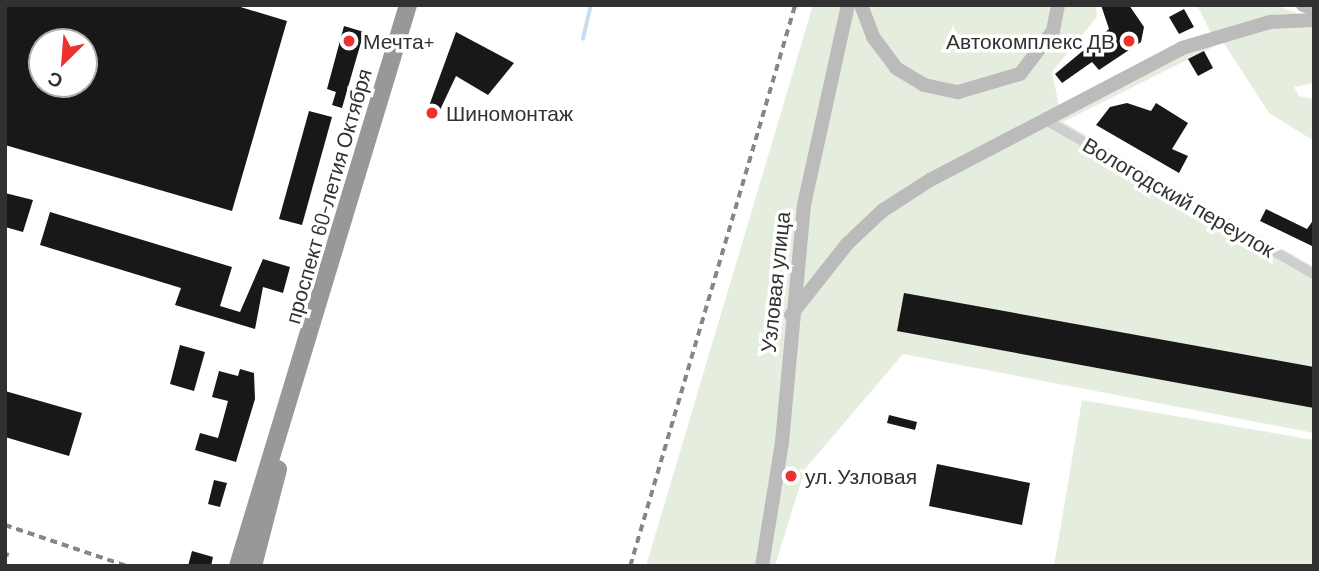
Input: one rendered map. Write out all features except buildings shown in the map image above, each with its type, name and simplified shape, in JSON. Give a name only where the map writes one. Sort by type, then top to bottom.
[{"type":"highway","name":"проспект 60-летия Октября","points":[[238,566],[304,360],[408,5]]},
{"type":"highway","name":"проспект 60-летия Октября","points":[[253,566],[304,360]]},
{"type":"street","name":"Узловая улица","points":[[762,566],[782,442],[791,315],[804,205],[839,35],[848,5]]},
{"type":"street","points":[[861,5],[873,37]]},
{"type":"street","points":[[839,35],[858,23],[873,37],[896,68],[924,85],[958,92],[992,86],[1038,57],[1058,5]]},
{"type":"street","points":[[1303,5],[1312,7]]},
{"type":"street","points":[[791,315],[814,281],[882,211],[1044,119],[1216,34],[1314,20]]},
{"type":"street","name":"Вологодский переулок","points":[[1044,119],[1314,274]]},
{"type":"green space","points":[[813,5],[1096,5],[1097,17],[1052,72],[1060,111],[1212,35],[1197,5],[1276,5],[1314,20],[1314,83],[1294,87],[1299,96],[1314,99],[1314,141],[1269,113],[1223,42],[1063,122],[1314,267],[1314,433],[903,354],[805,469],[775,566],[646,566]]},
{"type":"green space","points":[[1082,400],[1314,440],[1314,566],[1054,566]]},
{"type":"waterway","points":[[583,39],[591,5]]},
{"type":"railway","points":[[630,566],[795,5]]},
{"type":"railway","points":[[5,525],[127,566]]},
{"type":"railway","points":[[5,554],[9,555]]},
{"type":"place","name":"Мечта+","points":[[349,41]]},
{"type":"place","name":"Автокомплекс ДВ","points":[[1129,41]]},
{"type":"place","name":"Шиномонтаж","points":[[432,113]]},
{"type":"place","name":"ул. Узловая","points":[[791,476]]}]
